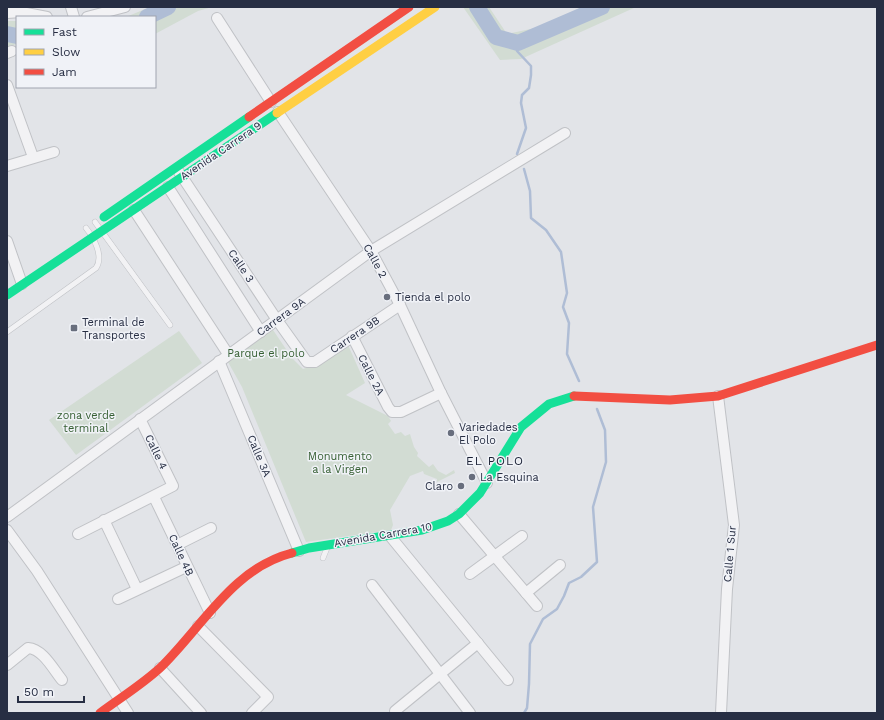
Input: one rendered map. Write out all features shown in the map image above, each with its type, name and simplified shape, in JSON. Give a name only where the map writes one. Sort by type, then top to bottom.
[{"type":"main road","name":"Avenida Carrera 9","points":[[83,230],[409,7]]},
{"type":"main road","name":"Avenida Carrera 9","points":[[7,295],[20,277],[93,237],[435,7]]},
{"type":"main road","name":"Avenida Carrera 10","points":[[100,713],[160,668],[252,570],[279,556],[299,550],[422,530],[459,514],[475,500],[521,427],[539,411],[559,399],[572,396],[670,400],[718,396],[877,345]]},
{"type":"street","points":[[91,16],[125,7]]},
{"type":"street","points":[[7,13],[21,10],[43,16]]},
{"type":"street","points":[[217,18],[271,102]]},
{"type":"street","points":[[7,85],[33,157]]},
{"type":"street","name":"Calle 2","points":[[278,112],[371,251],[400,305],[441,393],[487,483]]},
{"type":"street","name":"Carrera 9A","points":[[7,517],[228,354],[262,332],[371,251],[565,133]]},
{"type":"street","points":[[7,166],[33,157],[54,152]]},
{"type":"street","name":"Calle 3","points":[[176,167],[305,360],[310,363]]},
{"type":"street","points":[[168,187],[262,332]]},
{"type":"street","points":[[134,210],[228,354]]},
{"type":"street","points":[[8,247],[20,277]]},
{"type":"street","name":"Carrera 9B","points":[[310,363],[315,362],[400,305]]},
{"type":"street","name":"Calle 2A","points":[[352,336],[388,407],[392,412],[401,412],[441,393]]},
{"type":"street","name":"Calle 3A","points":[[219,361],[299,550]]},
{"type":"street","name":"Calle 1 Sur","points":[[718,396],[734,525],[727,589],[721,713]]},
{"type":"street","name":"Calle 4","points":[[140,419],[173,486],[154,497]]},
{"type":"street","points":[[78,534],[104,520],[154,497]]},
{"type":"street","name":"Calle 4B","points":[[154,497],[186,567],[210,613]]},
{"type":"street","points":[[459,514],[537,606]]},
{"type":"street","points":[[104,520],[137,589]]},
{"type":"street","points":[[177,545],[211,528]]},
{"type":"street","points":[[7,530],[37,571],[128,713]]},
{"type":"street","points":[[390,536],[508,680]]},
{"type":"street","points":[[470,574],[522,536]]},
{"type":"street","points":[[526,592],[560,565]]},
{"type":"street","points":[[118,599],[186,567]]},
{"type":"street","points":[[372,585],[470,713]]},
{"type":"street","points":[[198,626],[268,697],[252,713]]},
{"type":"street","points":[[395,711],[478,643]]},
{"type":"street","points":[[7,665],[28,648],[32,648],[40,653],[62,680]]},
{"type":"street","points":[[160,668],[201,713]]},
{"type":"lane","points":[[95,222],[170,325]]},
{"type":"lane","points":[[7,332],[96,268],[99,259],[93,237],[83,230]]},
{"type":"lane","points":[[323,558],[328,545]]},
{"type":"green space","points":[[150,7],[212,7],[198,11],[156,33],[156,16],[128,16]]},
{"type":"green space","points":[[463,7],[489,7],[507,34],[540,27],[582,7],[636,7],[521,59],[500,60]]},
{"type":"green space","points":[[7,21],[16,21],[16,44],[7,47]]},
{"type":"green space","name":"Monumento a la Virgen","points":[[271,327],[292,358],[303,369],[322,362],[348,345],[365,383],[346,395],[388,416],[391,421],[388,424],[395,434],[401,432],[405,436],[410,434],[414,447],[418,453],[417,456],[429,467],[433,464],[438,471],[446,475],[454,470],[455,473],[437,482],[437,479],[424,474],[423,471],[410,476],[390,510],[393,525],[391,530],[306,542],[242,387],[228,362]]},
{"type":"green space","name":"zona verde terminal","points":[[179,331],[202,363],[76,455],[49,420]]},
{"type":"waterway","points":[[149,16],[168,7]]},
{"type":"waterway","points":[[477,7],[496,37],[518,43],[602,7]]},
{"type":"waterway","points":[[7,34],[16,36]]},
{"type":"waterway","points":[[517,154],[526,128],[521,103],[522,95],[529,88],[531,75],[531,66],[517,51],[518,43]]},
{"type":"waterway","points":[[524,169],[530,191],[531,218],[546,230],[561,252],[567,293],[563,307],[569,323],[567,354],[579,381]]},
{"type":"waterway","points":[[524,713],[527,708],[530,644],[543,619],[557,609],[569,583],[581,577],[597,562],[593,507],[606,462],[605,430],[597,409]]},
{"type":"traffic: fast","points":[[7,295],[277,113]]},
{"type":"traffic: fast","points":[[104,217],[249,117]]},
{"type":"traffic: fast","points":[[292,553],[309,548],[422,530],[448,521],[459,514],[480,493],[521,427],[549,404],[574,396]]},
{"type":"traffic: slow","points":[[277,113],[435,7]]},
{"type":"traffic: jam","points":[[249,117],[409,7]]},
{"type":"traffic: jam","points":[[574,396],[670,400],[718,396],[877,345]]},
{"type":"traffic: jam","points":[[100,713],[161,667],[235,585],[252,572],[271,561],[292,553]]},
{"type":"place","name":"Tienda el polo","points":[[387,297]]},
{"type":"place","name":"Terminal de Transportes","points":[[74,328]]},
{"type":"place","name":"Variedades El Polo","points":[[451,433]]},
{"type":"place","name":"La Esquina","points":[[472,477]]},
{"type":"place","name":"Claro","points":[[461,486]]},
{"type":"district","name":"EL POLO","points":[[495,461]]},
{"type":"park label","name":"Parque el polo","points":[[266,353]]}]
